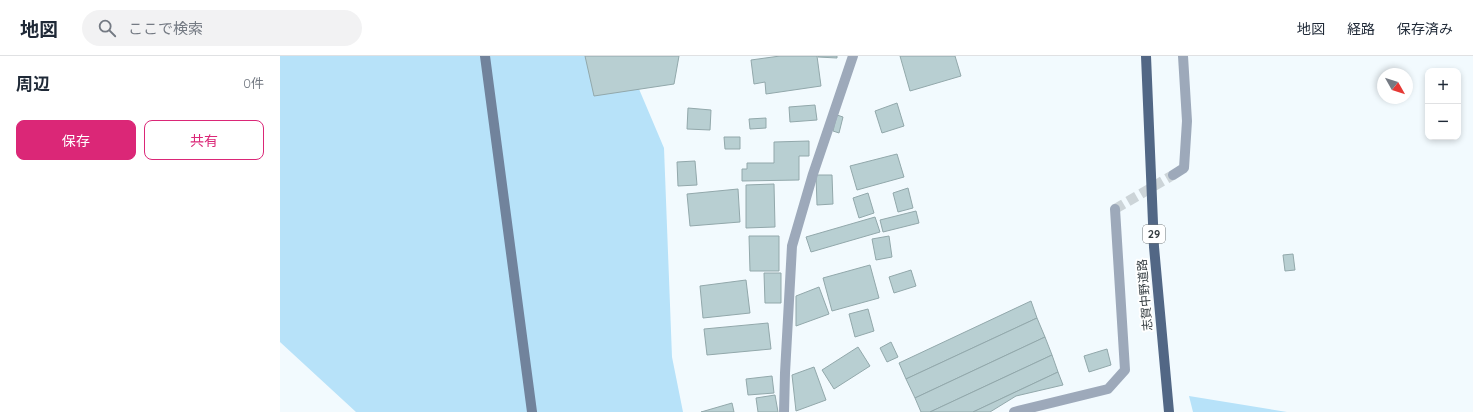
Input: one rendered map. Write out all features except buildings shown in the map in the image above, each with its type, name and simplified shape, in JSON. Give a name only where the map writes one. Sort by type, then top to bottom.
[{"type":"main road","name":"志賀中野道路","points":[[1146,56],[1154,247],[1169,412]]},
{"type":"street","points":[[485,56],[532,412]]},
{"type":"street","points":[[784,412],[784,373],[792,246],[813,174],[853,56]]},
{"type":"street","points":[[1173,175],[1184,168],[1187,121],[1183,56]]},
{"type":"street","points":[[1014,412],[1108,389],[1125,370],[1115,209]]},
{"type":"shaded area","points":[[280,56],[625,56],[664,148],[672,357],[683,412],[356,412],[280,342]]},
{"type":"shaded area","points":[[1189,396],[1287,412],[1193,412]]},
{"type":"tunnel","points":[[1115,209],[1173,175]]}]
